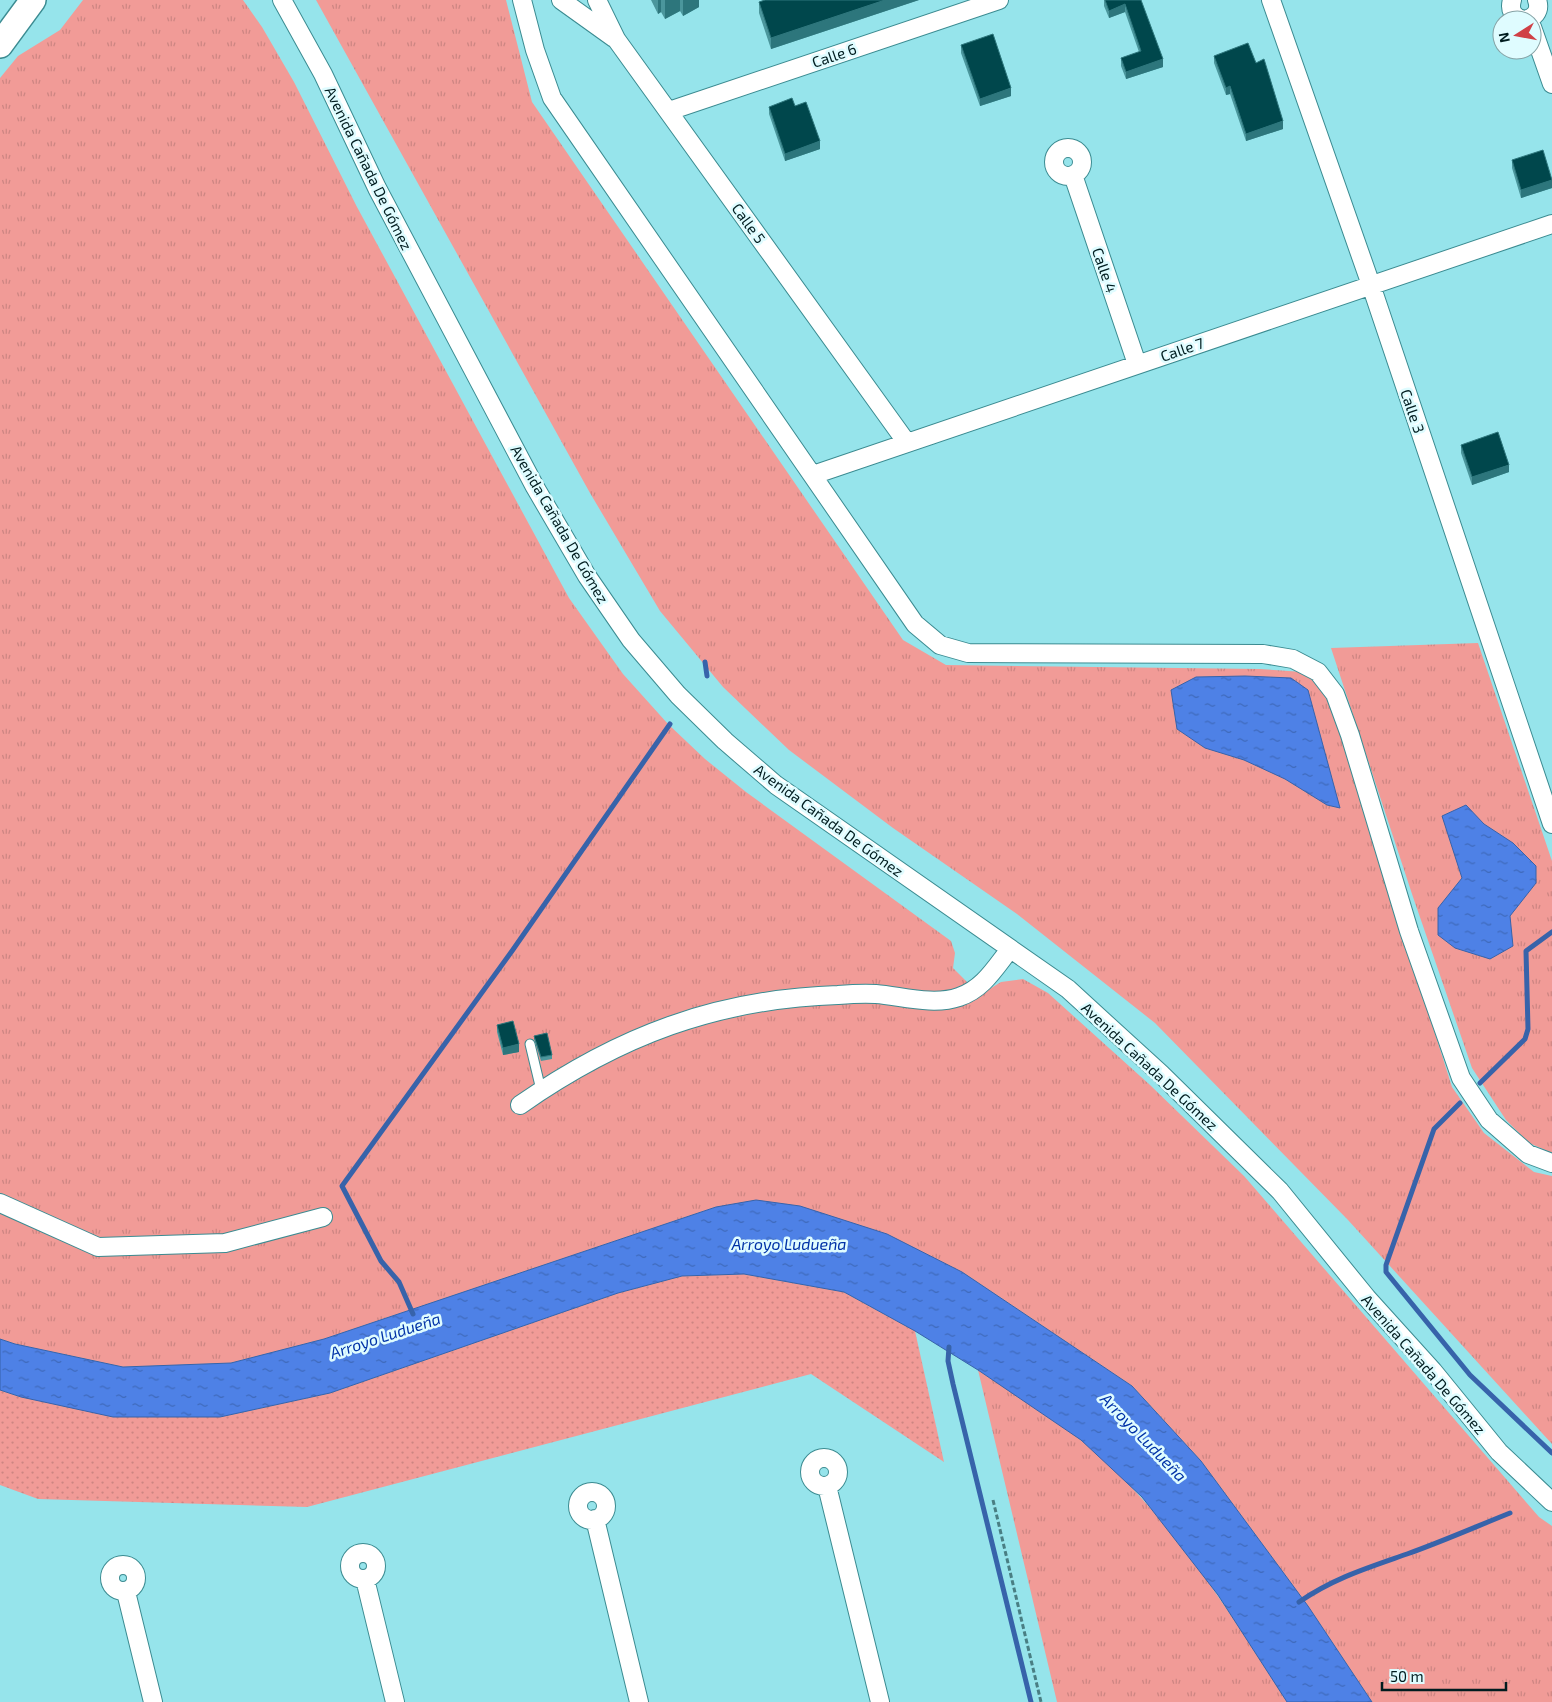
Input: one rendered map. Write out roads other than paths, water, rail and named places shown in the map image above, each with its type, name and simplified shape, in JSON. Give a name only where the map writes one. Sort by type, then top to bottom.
[{"type":"main road","points":[[1,43],[7,20],[7,0]]},
{"type":"main road","points":[[1,43],[33,0]]},
{"type":"street","name":"Avenida Cañada De Gómez","points":[[282,0],[322,74],[377,188],[530,478],[587,576],[631,640],[678,695],[725,741],[776,785],[1068,989],[1161,1074],[1280,1192],[1367,1298],[1433,1371],[1499,1452],[1552,1502]]},
{"type":"street","points":[[522,0],[535,50],[552,98],[915,624],[940,645],[968,653],[1263,654],[1293,658],[1318,672],[1335,694],[1350,735],[1409,931],[1461,1078],[1489,1120],[1528,1154],[1552,1163]]},
{"type":"street","points":[[561,0],[616,40]]},
{"type":"street","name":"Calle 5","points":[[597,0],[616,40],[907,443]]},
{"type":"street","name":"Calle 6","points":[[669,111],[999,0]]},
{"type":"street","name":"Calle 3","points":[[1271,0],[1371,285],[1552,824]]},
{"type":"street","points":[[1542,56],[1552,84]]},
{"type":"street","name":"Calle 4","points":[[1073,175],[1137,364]]},
{"type":"street","name":"Calle 7","points":[[813,475],[1552,224]]},
{"type":"street","points":[[520,1105],[541,1090],[601,1054],[654,1030],[712,1012],[773,1000],[874,994],[935,1000],[958,997],[981,985],[1010,949]]},
{"type":"street","points":[[0,1203],[98,1247],[225,1244],[323,1217]]},
{"type":"street","points":[[827,1486],[880,1702]]},
{"type":"street","points":[[595,1519],[639,1702]]},
{"type":"street","points":[[366,1579],[395,1702]]},
{"type":"street","points":[[126,1592],[153,1702]]},
{"type":"lane","points":[[530,1044],[541,1090]]},
{"type":"water","points":[[1245,676],[1291,678],[1308,690],[1340,808],[1327,805],[1285,779],[1244,760],[1205,748],[1177,729],[1171,690],[1196,677]]},
{"type":"water","points":[[1466,805],[1484,824],[1513,843],[1536,866],[1536,883],[1510,916],[1513,946],[1490,959],[1455,948],[1438,935],[1438,908],[1462,878],[1442,816]]},
{"type":"water","name":"Arroyo Ludueña","points":[[756,1200],[800,1206],[887,1234],[962,1272],[1132,1386],[1201,1461],[1308,1606],[1372,1702],[1287,1702],[1218,1595],[1142,1497],[1081,1440],[978,1370],[915,1331],[844,1292],[744,1274],[682,1276],[618,1293],[330,1393],[220,1417],[113,1417],[21,1397],[0,1390],[0,1339],[15,1344],[123,1367],[231,1363],[324,1339],[716,1207]]},
{"type":"waterway","points":[[705,662],[707,676]]},
{"type":"waterway","points":[[413,1314],[399,1282],[381,1261],[342,1186],[512,951],[670,724]]},
{"type":"waterway","points":[[1480,1083],[1525,1039],[1528,1029],[1526,951],[1552,932]]},
{"type":"waterway","points":[[1460,1103],[1434,1129],[1386,1265],[1386,1272],[1470,1375],[1552,1453]]},
{"type":"waterway","points":[[949,1347],[948,1361],[953,1384],[1031,1702]]},
{"type":"waterway","points":[[1299,1602],[1325,1586],[1351,1574],[1510,1513]]}]
